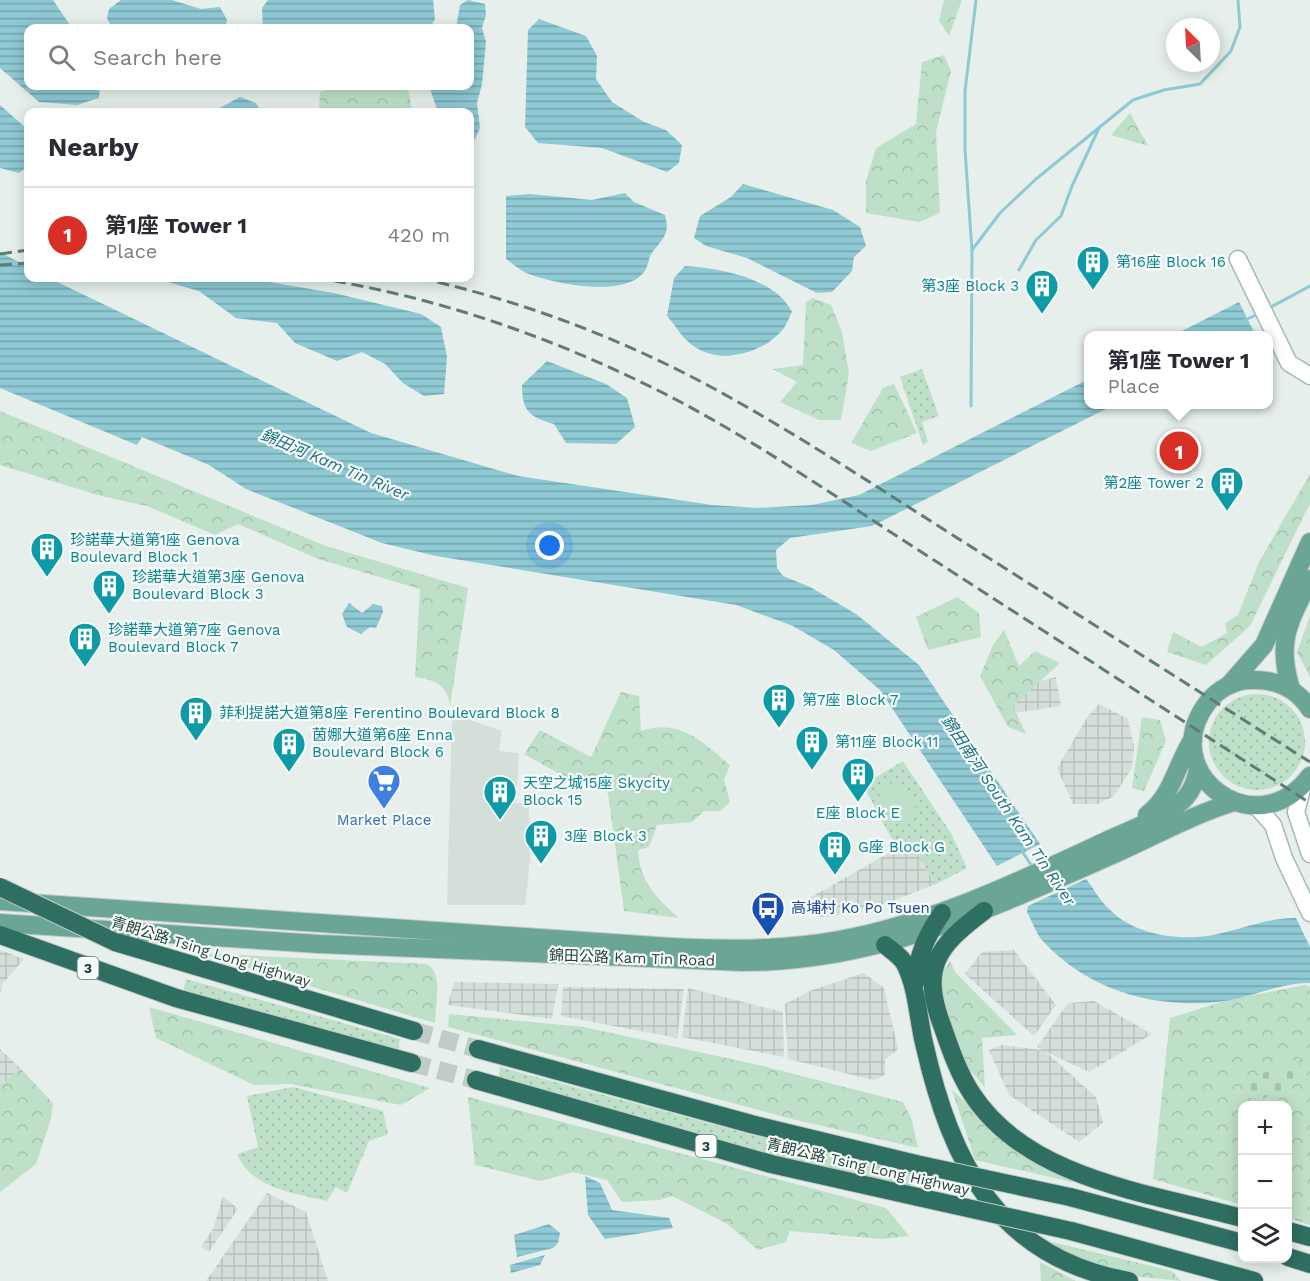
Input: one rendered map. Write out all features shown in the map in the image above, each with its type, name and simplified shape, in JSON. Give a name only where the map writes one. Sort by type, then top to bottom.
[{"type":"highway","points":[[0,887],[115,942]]},
{"type":"highway","name":"青朗公路 Tsing Long Highway","points":[[0,900],[115,942],[187,965],[414,1030]]},
{"type":"highway","points":[[984,911],[946,943],[933,967],[931,987],[936,1011],[957,1065],[985,1111],[1010,1136],[1056,1164],[1099,1180],[1238,1217]]},
{"type":"highway","points":[[915,994],[917,961],[928,932],[942,913]]},
{"type":"highway","name":"3","points":[[0,935],[176,998],[412,1063]]},
{"type":"highway","points":[[885,945],[905,964],[915,994],[932,1075],[948,1125],[963,1160],[986,1199],[1011,1227],[1053,1257],[1084,1270],[1129,1281]]},
{"type":"highway","name":"青朗公路 Tsing Long Highway","points":[[478,1049],[751,1124],[916,1164],[1070,1197],[1238,1242]]},
{"type":"highway","name":"青朗公路 Tsing Long Highway","points":[[476,1080],[771,1164],[1071,1230],[1254,1281]]},
{"type":"highway","points":[[1292,1232],[1310,1237]]},
{"type":"highway","points":[[1292,1259],[1310,1264]]},
{"type":"main road","points":[[1238,259],[1273,331]]},
{"type":"main road","points":[[1273,331],[1289,363],[1310,376]]},
{"type":"main road","points":[[1122,834],[1160,805],[1177,777],[1184,752],[1193,739],[1200,713],[1209,700],[1230,685],[1264,645],[1310,542]]},
{"type":"main road","points":[[1304,702],[1284,666],[1283,645],[1292,618],[1310,579]]},
{"type":"main road","points":[[1230,685],[1242,681],[1263,680],[1304,702]]},
{"type":"main road","points":[[1193,739],[1198,769],[1214,790],[1234,802],[1256,806],[1283,800],[1306,781]]},
{"type":"main road","name":"錦田公路 Kam Tin Road","points":[[0,923],[254,940],[447,949],[775,962],[826,957],[885,945],[928,932],[1023,894],[1185,799],[1195,783],[1198,769]]},
{"type":"main road","points":[[1306,781],[1296,812],[1310,855]]},
{"type":"main road","name":"錦田公路 Kam Tin Road","points":[[0,900],[671,947],[765,949],[842,939],[942,913],[1234,802]]},
{"type":"main road","points":[[1256,806],[1273,825],[1284,858],[1307,907]]},
{"type":"main road","points":[[417,929],[427,940],[447,949]]},
{"type":"shaded area","points":[[1056,677],[1061,706],[1007,714],[999,693]]},
{"type":"shaded area","points":[[1099,704],[1128,719],[1134,746],[1132,768],[1114,796],[1098,804],[1073,804],[1057,768],[1088,716]]},
{"type":"shaded area","points":[[459,716],[502,731],[499,751],[519,753],[516,803],[529,803],[530,861],[525,905],[447,905],[452,720]]},
{"type":"shaded area","points":[[907,838],[936,884],[879,906],[828,917],[819,917],[810,908],[808,899],[896,849],[895,845]]},
{"type":"shaded area","points":[[0,950],[24,959],[3,983],[0,994]]},
{"type":"shaded area","points":[[1014,950],[1056,1005],[1034,1036],[965,974],[982,952]]},
{"type":"shaded area","points":[[864,973],[884,988],[898,1049],[885,1060],[885,1075],[873,1080],[788,1059],[785,1004],[812,990]]},
{"type":"shaded area","points":[[454,982],[558,984],[552,1019],[448,1005]]},
{"type":"shaded area","points":[[563,987],[684,989],[677,1038],[561,1016]]},
{"type":"shaded area","points":[[688,988],[783,1012],[784,1057],[682,1037]]},
{"type":"shaded area","points":[[1094,1001],[1152,1034],[1089,1072],[1046,1052],[1096,1097],[1103,1123],[1079,1142],[1009,1095],[989,1050],[1002,1045],[1042,1050],[1037,1047],[1068,1003]]},
{"type":"shaded area","points":[[0,1049],[20,1068],[0,1084]]},
{"type":"shaded area","points":[[267,1193],[306,1212],[328,1281],[206,1281]]},
{"type":"shaded area","points":[[223,1196],[238,1209],[209,1252],[201,1247],[213,1229]]},
{"type":"green space","points":[[944,0],[962,0],[949,36],[939,21]]},
{"type":"green space","points":[[944,55],[951,71],[936,132],[940,213],[919,222],[866,213],[866,181],[876,148],[916,124],[922,62]]},
{"type":"green space","points":[[328,90],[409,90],[411,108],[319,108],[320,92]]},
{"type":"green space","points":[[1130,113],[1148,146],[1111,135]]},
{"type":"green space","points":[[813,298],[831,305],[842,332],[849,373],[841,420],[819,420],[780,402],[797,382],[773,369],[803,365],[806,302]]},
{"type":"green space","points":[[922,369],[939,416],[922,422],[928,442],[923,445],[900,377]]},
{"type":"green space","points":[[894,384],[917,433],[871,451],[851,443],[883,388]]},
{"type":"green space","points":[[0,411],[326,546],[468,588],[450,706],[446,693],[439,684],[415,677],[420,589],[318,559],[238,524],[215,535],[147,506],[101,496],[0,465]]},
{"type":"green space","points":[[1310,474],[1310,503],[1250,626],[1206,665],[1167,652],[1173,632],[1202,647],[1227,633],[1225,623],[1238,615],[1259,562]]},
{"type":"green space","points":[[957,597],[979,613],[981,637],[928,650],[916,617]]},
{"type":"green space","points":[[1310,616],[1310,677],[1297,652]]},
{"type":"green space","points":[[1004,630],[1019,666],[1035,651],[1060,663],[1013,706],[1026,734],[1008,727],[980,676],[993,645]]},
{"type":"green space","points":[[621,692],[639,696],[641,731],[667,727],[679,730],[699,740],[730,765],[724,780],[730,802],[720,811],[704,811],[692,822],[657,825],[649,847],[638,850],[639,862],[646,880],[656,896],[679,918],[624,911],[608,793],[580,780],[572,781],[524,754],[540,730],[591,757]]},
{"type":"green space","points":[[1257,694],[1275,698],[1291,708],[1301,724],[1305,742],[1301,760],[1291,776],[1275,786],[1257,790],[1239,786],[1223,776],[1213,760],[1209,742],[1213,724],[1223,708],[1239,698]]},
{"type":"green space","points":[[1142,717],[1160,720],[1166,741],[1144,791],[1132,788]]},
{"type":"green space","points":[[903,761],[952,835],[967,868],[936,884],[907,838],[895,845],[863,785]]},
{"type":"green space","points":[[898,779],[920,815],[900,827],[878,792]]},
{"type":"green space","points":[[198,953],[426,964],[432,968],[437,981],[435,1023]]},
{"type":"green space","points":[[950,961],[955,972],[1017,1035],[982,1038],[985,1088],[938,1030],[926,997]]},
{"type":"green space","points":[[186,979],[400,1039],[398,1052],[183,993]]},
{"type":"green space","points":[[1305,985],[1310,987],[1310,1225],[1292,1219],[1292,1101],[1238,1101],[1238,1204],[1153,1179],[1170,1018],[1225,1001]]},
{"type":"green space","points":[[149,1007],[430,1088],[401,1105],[290,1084],[254,1085],[156,1038]]},
{"type":"green space","points":[[449,1014],[584,1027],[763,1066],[903,1102],[912,1120],[918,1148],[792,1119],[448,1027]]},
{"type":"green space","points":[[1300,1057],[1299,1082],[1258,1101],[1253,1101],[1243,1082]]},
{"type":"green space","points":[[500,1067],[749,1134],[915,1174],[912,1189],[747,1149],[498,1080]]},
{"type":"green space","points":[[20,1068],[53,1103],[51,1119],[36,1164],[0,1192],[0,1084]]},
{"type":"green space","points":[[293,1087],[383,1111],[388,1134],[369,1141],[347,1193],[336,1187],[327,1201],[288,1192],[263,1182],[244,1166],[237,1154],[258,1147],[247,1096]]},
{"type":"green space","points":[[952,1090],[1021,1152],[1077,1183],[975,1160]]},
{"type":"green space","points":[[468,1097],[886,1208],[909,1236],[882,1239],[790,1231],[786,1242],[758,1250],[726,1223],[672,1196],[659,1200],[622,1202],[607,1180],[573,1172],[541,1181],[475,1165]]},
{"type":"green space","points":[[1036,1238],[1172,1271],[1181,1281],[1105,1273]]},
{"type":"green space","points":[[1040,1262],[1076,1281],[1041,1281]]},
{"type":"water","points":[[0,0],[53,0],[69,24],[24,24],[24,89],[0,68]]},
{"type":"water","points":[[121,0],[172,0],[201,9],[220,7],[227,20],[226,24],[110,24],[107,18],[109,9]]},
{"type":"water","points":[[268,0],[433,0],[435,19],[432,24],[263,24],[262,8]]},
{"type":"water","points":[[468,0],[485,4],[486,15],[482,28],[486,42],[482,84],[477,103],[480,128],[474,139],[474,108],[437,108],[430,90],[474,90],[474,24],[457,24],[460,5]]},
{"type":"water","points":[[539,19],[586,36],[597,56],[596,79],[612,102],[644,122],[666,130],[682,145],[679,163],[667,172],[602,148],[538,143],[525,127],[528,30]]},
{"type":"water","points":[[25,90],[100,90],[99,98],[77,105],[39,102]]},
{"type":"water","points":[[240,97],[256,103],[259,108],[219,108]]},
{"type":"water","points":[[0,105],[24,126],[24,169],[19,173],[0,168]]},
{"type":"water","points":[[743,184],[833,210],[860,227],[866,246],[854,257],[852,271],[832,292],[817,293],[747,258],[706,246],[694,238],[700,216],[731,197]]},
{"type":"water","points":[[625,193],[634,202],[665,215],[667,227],[665,235],[651,253],[646,270],[635,280],[622,285],[606,287],[572,285],[529,274],[506,259],[506,196],[530,194],[592,200]]},
{"type":"water","name":"錦田河 Kam Tin River","points":[[0,252],[24,265],[24,282],[57,282],[371,433],[518,476],[712,505],[757,508],[812,505],[859,495],[1084,382],[1084,409],[1106,409],[872,526],[790,538],[776,550],[777,568],[783,576],[810,587],[856,614],[919,665],[1040,844],[997,866],[880,690],[834,650],[793,626],[736,605],[436,556],[382,543],[246,489],[209,465],[142,437],[137,445],[0,388]]},
{"type":"water","points":[[685,266],[730,272],[760,283],[784,300],[792,312],[785,326],[766,344],[742,354],[717,355],[695,347],[683,337],[667,316],[674,278]]},
{"type":"water","points":[[168,282],[269,282],[334,293],[421,314],[441,327],[447,357],[444,394],[424,396],[403,383],[385,364],[362,352],[337,361],[295,343],[277,323],[236,318],[199,291]]},
{"type":"water","points":[[1239,302],[1254,331],[1182,331]]},
{"type":"water","points":[[547,361],[606,384],[627,398],[635,427],[616,444],[566,443],[554,424],[539,419],[529,412],[522,394],[522,385]]},
{"type":"water","points":[[349,603],[362,613],[373,604],[382,606],[383,612],[376,628],[370,627],[361,634],[347,627],[342,614]]},
{"type":"water","name":"錦田南河 South Kam Tin River","points":[[1086,879],[1109,909],[1120,918],[1160,935],[1204,936],[1266,921],[1296,918],[1310,947],[1310,983],[1278,987],[1225,1001],[1200,1003],[1175,1003],[1150,999],[1103,985],[1081,973],[1042,940],[1027,912],[1028,906]]},
{"type":"water","points":[[585,1176],[600,1183],[612,1210],[669,1218],[673,1228],[605,1239],[588,1215]]},
{"type":"water","points":[[549,1224],[560,1233],[558,1243],[553,1248],[517,1257],[514,1235]]},
{"type":"water","points":[[545,1255],[540,1265],[511,1273],[510,1265]]},
{"type":"waterway","points":[[971,406],[972,251],[965,150],[965,91],[976,0]]},
{"type":"waterway","points":[[972,250],[1000,213],[1036,179],[1133,100],[1164,90],[1200,84],[1231,51],[1240,27],[1238,0]]},
{"type":"waterway","points":[[1019,270],[1036,240],[1061,216],[1099,128]]},
{"type":"waterway","points":[[1269,308],[1310,286]]},
{"type":"waterway","points":[[1245,320],[1258,314]]},
{"type":"waterway","name":"錦田南河 South Kam Tin River","points":[[1022,851],[1033,868]]},
{"type":"tunnel","points":[[414,1031],[478,1049]]},
{"type":"tunnel","points":[[412,1063],[476,1080]]},
{"type":"railway","points":[[0,254],[24,251]]},
{"type":"railway","points":[[0,265],[24,263]]},
{"type":"railway","points":[[339,282],[408,297],[498,323],[586,357],[671,397],[806,476],[1310,803]]},
{"type":"railway","points":[[437,282],[496,298],[570,323],[677,369],[711,387],[832,459],[1310,762]]},
{"type":"place","name":"第16座 Block 16","points":[[1093,291]]},
{"type":"place","name":"第3座 Block 3","points":[[1042,315]]},
{"type":"place","name":"第1座 Tower 1","points":[[1179,451]]},
{"type":"place","name":"第2座 Tower 2","points":[[1227,512]]},
{"type":"place","name":"珍諾華大道第1座 Genova Boulevard Block 1","points":[[47,578]]},
{"type":"place","name":"珍諾華大道第3座 Genova Boulevard Block 3","points":[[109,615]]},
{"type":"place","name":"珍諾華大道第7座 Genova Boulevard Block 7","points":[[85,668]]},
{"type":"place","name":"第7座 Block 7","points":[[779,729]]},
{"type":"place","name":"菲利提諾大道第8座 Ferentino Boulevard Block 8","points":[[196,742]]},
{"type":"place","name":"第11座 Block 11","points":[[812,771]]},
{"type":"place","name":"茵娜大道第6座 Enna Boulevard Block 6","points":[[289,773]]},
{"type":"place","name":"E座 Block E","points":[[858,803]]},
{"type":"place","name":"Market Place","points":[[384,810]]},
{"type":"place","name":"天空之城15座 Skycity Block 15","points":[[500,821]]},
{"type":"place","name":"3座 Block 3","points":[[541,865]]},
{"type":"place","name":"G座 Block G","points":[[835,876]]},
{"type":"place","name":"高埔村 Ko Po Tsuen","points":[[768,937]]}]
